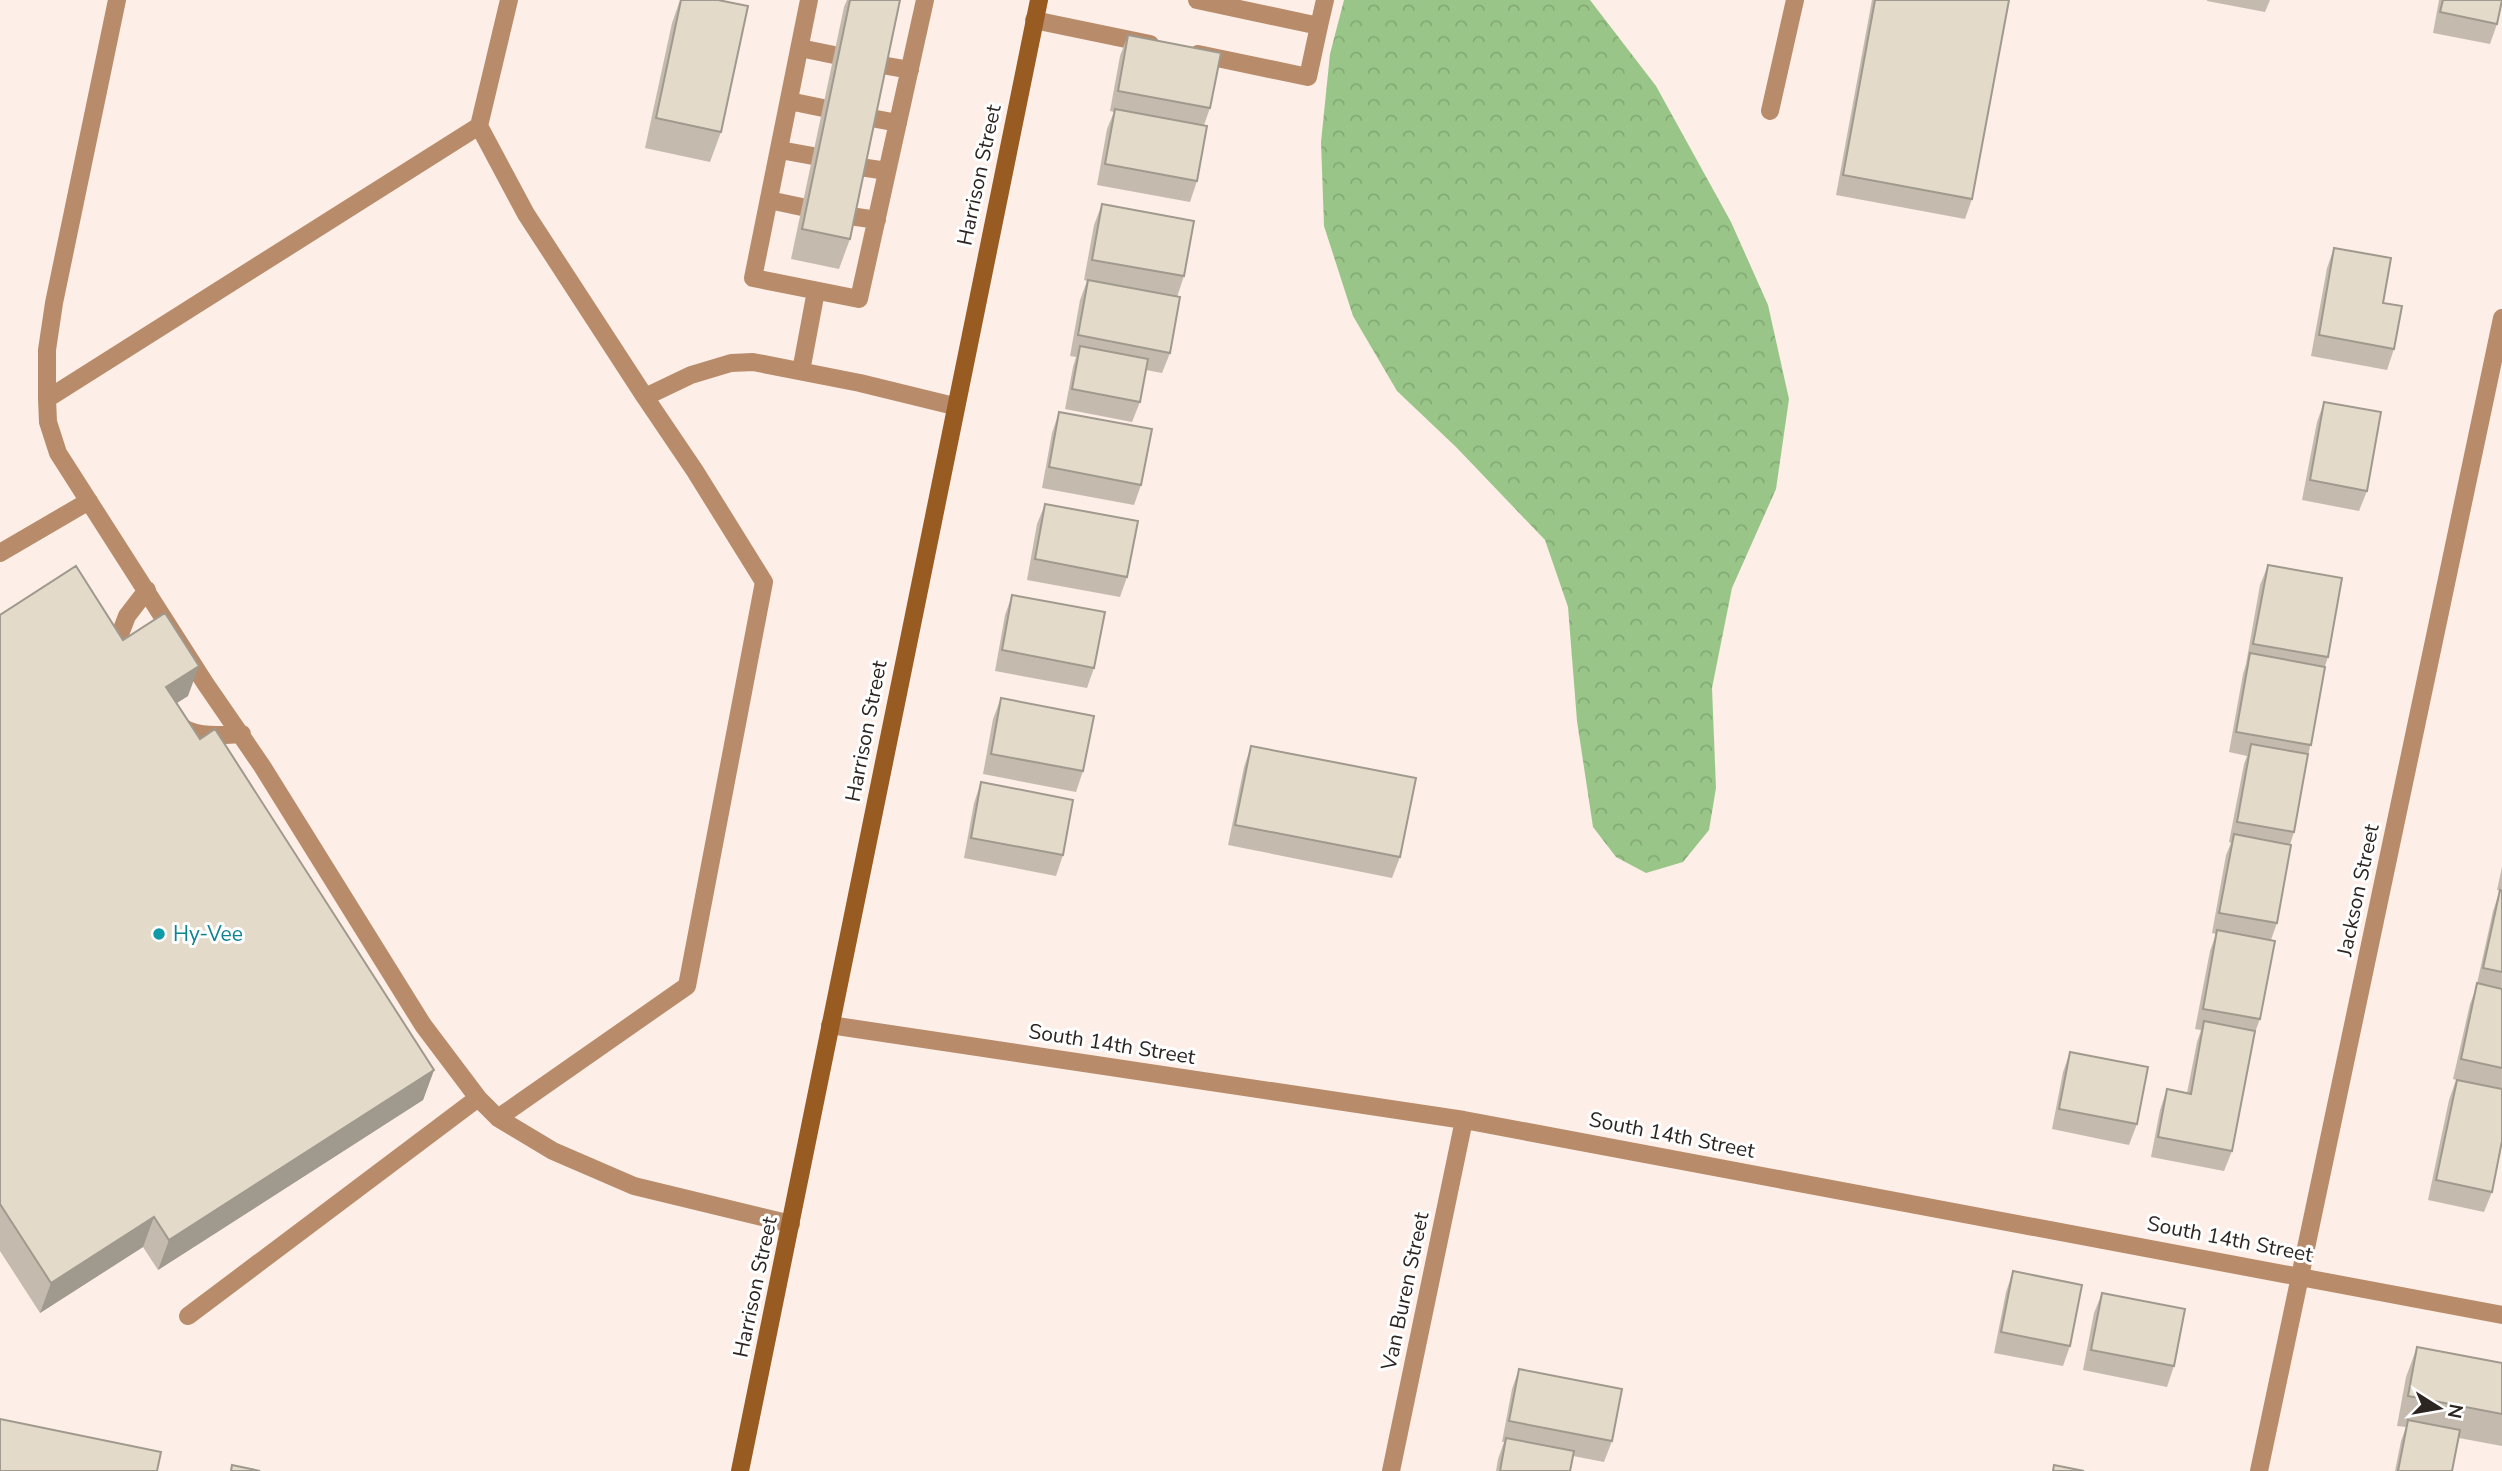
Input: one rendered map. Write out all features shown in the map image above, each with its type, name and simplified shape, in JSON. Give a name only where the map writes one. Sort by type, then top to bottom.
[{"type":"street","points":[[117,0],[54,303],[47,351],[48,422],[58,453],[205,683],[242,734],[423,1025],[478,1098],[498,1118],[553,1151],[634,1186],[791,1224]]},
{"type":"street","points":[[498,1118],[687,986],[764,582],[695,471],[526,214],[479,126],[509,0]]},
{"type":"street","points":[[809,0],[753,278],[859,299],[925,0]]},
{"type":"street","name":"Harrison Street","points":[[740,1471],[1038,0]]},
{"type":"street","points":[[1198,0],[1319,26]]},
{"type":"street","points":[[1034,20],[1308,77],[1325,0]]},
{"type":"street","points":[[1770,111],[1795,0]]},
{"type":"street","points":[[800,47],[834,55]]},
{"type":"street","points":[[882,65],[910,70]]},
{"type":"street","points":[[789,101],[823,108]]},
{"type":"street","points":[[871,118],[898,124]]},
{"type":"street","points":[[47,399],[479,126]]},
{"type":"street","points":[[780,150],[813,156]]},
{"type":"street","points":[[860,167],[887,171]]},
{"type":"street","points":[[769,200],[802,207]]},
{"type":"street","points":[[850,216],[877,220]]},
{"type":"street","points":[[801,371],[817,291]]},
{"type":"street","name":"Jackson Street","points":[[2259,1471],[2502,318]]},
{"type":"street","points":[[645,397],[691,375],[731,363],[753,362],[954,406]]},
{"type":"street","points":[[0,553],[89,501]]},
{"type":"street","points":[[130,659],[119,637],[127,616],[147,590]]},
{"type":"street","points":[[166,710],[181,727],[203,735],[242,734]]},
{"type":"street","name":"South 14th Street","points":[[830,1025],[1464,1120],[2502,1315]]},
{"type":"street","points":[[188,1315],[478,1098]]},
{"type":"street","name":"Van Buren Street","points":[[1391,1471],[1464,1120]]},
{"type":"green space","points":[[1344,0],[1590,0],[1656,86],[1731,222],[1768,305],[1789,399],[1776,489],[1732,588],[1712,688],[1716,788],[1709,830],[1683,862],[1646,873],[1616,857],[1593,827],[1577,721],[1568,607],[1545,540],[1456,447],[1397,391],[1353,316],[1324,226],[1321,142],[1330,54]]},
{"type":"building","points":[[681,0],[718,0],[748,6],[721,132],[656,118]]},
{"type":"building","points":[[850,0],[900,0],[850,239],[802,229]]},
{"type":"building","points":[[1875,0],[2009,0],[1972,199],[1843,175]]},
{"type":"building","points":[[2443,0],[2502,0],[2497,24],[2440,12]]},
{"type":"building","points":[[1128,35],[1221,53],[1210,108],[1118,91]]},
{"type":"building","points":[[1115,109],[1207,126],[1197,181],[1105,164]]},
{"type":"building","points":[[1102,204],[1194,221],[1184,276],[1092,260]]},
{"type":"building","points":[[2334,248],[2391,258],[2383,303],[2402,306],[2394,349],[2319,335]]},
{"type":"building","points":[[1088,280],[1180,297],[1170,353],[1078,335]]},
{"type":"building","points":[[1080,346],[1148,359],[1140,402],[1072,389]]},
{"type":"building","points":[[2324,402],[2381,412],[2367,491],[2310,480]]},
{"type":"building","points":[[1059,412],[1152,429],[1141,485],[1049,467]]},
{"type":"building","points":[[1045,504],[1138,521],[1127,577],[1035,559]]},
{"type":"building","points":[[2268,565],[2342,578],[2328,657],[2253,644]]},
{"type":"building","name":"Hy-Vee","points":[[76,566],[123,640],[165,613],[199,666],[166,687],[200,739],[215,729],[434,1070],[169,1240],[154,1217],[51,1283],[0,1204],[0,615]]},
{"type":"building","points":[[1012,595],[1105,612],[1094,668],[1002,650]]},
{"type":"building","points":[[2250,653],[2325,667],[2311,745],[2236,732]]},
{"type":"building","points":[[1001,698],[1094,716],[1083,771],[991,754]]},
{"type":"building","points":[[2251,744],[2308,754],[2294,832],[2237,822]]},
{"type":"building","points":[[1251,746],[1416,778],[1400,857],[1235,825]]},
{"type":"building","points":[[981,782],[1073,800],[1063,855],[971,838]]},
{"type":"building","points":[[2234,834],[2291,845],[2277,923],[2219,913]]},
{"type":"building","points":[[2500,890],[2502,891],[2502,972],[2483,968]]},
{"type":"building","points":[[2217,930],[2275,941],[2260,1019],[2203,1009]]},
{"type":"building","points":[[2477,983],[2502,989],[2502,1068],[2461,1059]]},
{"type":"building","points":[[2204,1021],[2255,1031],[2232,1151],[2158,1137],[2167,1089],[2191,1094]]},
{"type":"building","points":[[2070,1052],[2148,1067],[2137,1124],[2059,1109]]},
{"type":"building","points":[[2457,1080],[2502,1089],[2502,1141],[2492,1192],[2436,1180]]},
{"type":"building","points":[[2013,1271],[2082,1285],[2070,1346],[2001,1332]]},
{"type":"building","points":[[2102,1293],[2185,1309],[2174,1366],[2091,1350]]},
{"type":"building","points":[[2417,1347],[2502,1363],[2502,1414],[2408,1396]]},
{"type":"building","points":[[1519,1369],[1622,1389],[1612,1441],[1509,1421]]},
{"type":"building","points":[[0,1419],[161,1452],[157,1471],[0,1471]]},
{"type":"building","points":[[2408,1420],[2460,1430],[2452,1471],[2398,1471]]},
{"type":"building","points":[[1506,1438],[1574,1451],[1570,1471],[1500,1471]]},
{"type":"building","points":[[232,1465],[260,1471],[231,1471]]},
{"type":"building","points":[[2054,1465],[2084,1471],[2053,1471]]},
{"type":"place","name":"Hy-Vee","points":[[159,934]]}]
